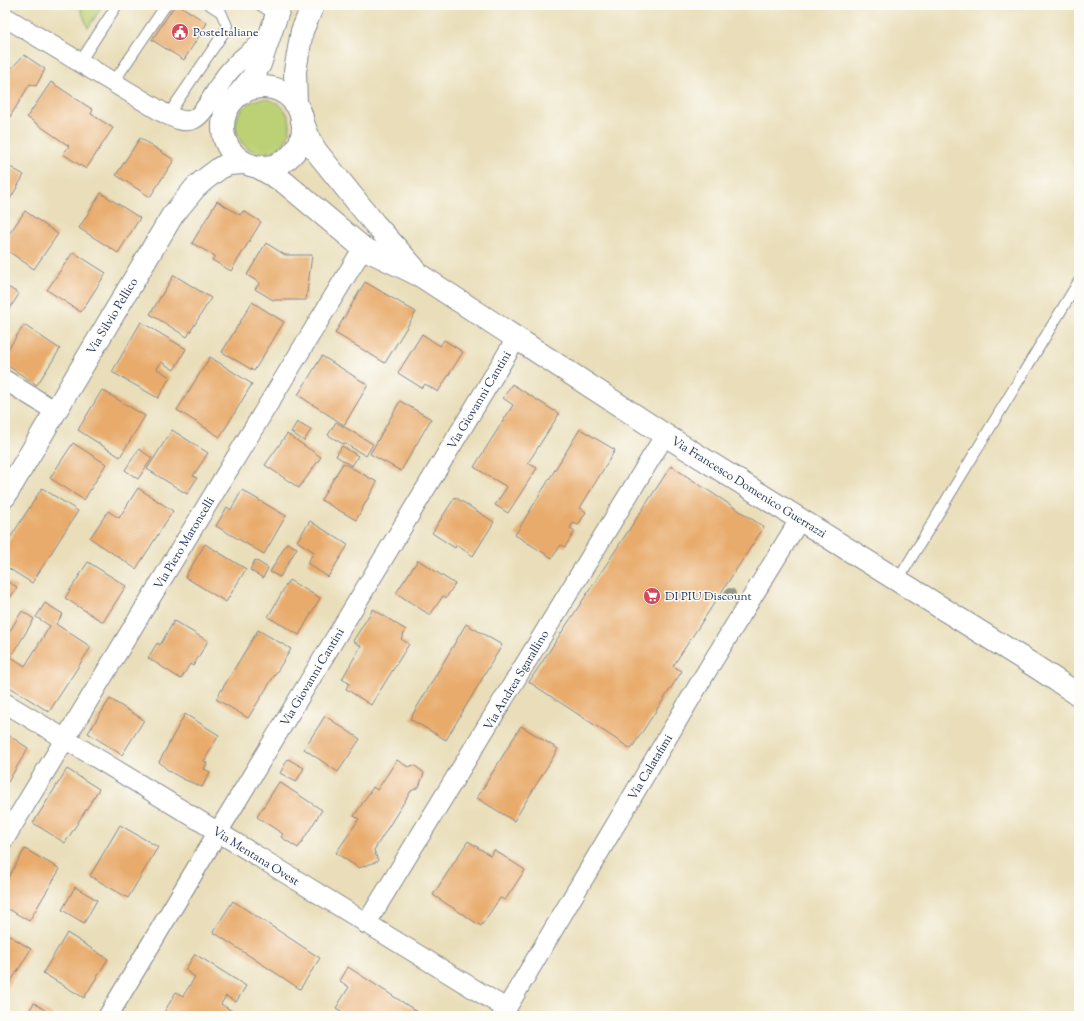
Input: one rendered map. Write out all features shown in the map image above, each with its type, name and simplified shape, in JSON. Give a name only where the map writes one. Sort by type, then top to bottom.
[{"type":"street","name":"Via Francesco Domenico Guerrazzi","points":[[313,5],[302,31],[295,71],[299,112],[310,141],[374,223],[421,276]]},
{"type":"street","points":[[238,95],[250,89],[262,87],[275,89],[287,95],[299,112],[303,132],[300,144],[292,155],[282,163],[270,167],[251,165],[233,154],[226,143],[222,130],[224,117],[229,105],[254,75],[260,64],[269,38],[272,9]]},
{"type":"street","points":[[5,17],[168,115],[187,121],[195,118],[203,112],[226,75],[238,61],[269,38]]},
{"type":"street","name":"Via Silvio Pellico","points":[[5,496],[172,216],[195,188],[220,168],[229,164],[251,165]]},
{"type":"street","name":"Via Francesco Domenico Guerrazzi","points":[[251,165],[284,182],[363,248],[421,276],[665,435],[1079,695]]},
{"type":"street","name":"Via Piero Maroncelli","points":[[5,838],[363,248]]},
{"type":"street","name":"Via Giovanni Cantini","points":[[108,1016],[516,339]]},
{"type":"street","points":[[5,380],[55,411]]},
{"type":"street","name":"Via Andrea Sgarallino","points":[[366,924],[665,435]]},
{"type":"street","name":"Via Calatafimi","points":[[504,1012],[712,663],[800,519]]},
{"type":"street","name":"Via Mentana Ovest","points":[[5,703],[218,832],[504,1012]]},
{"type":"lane","points":[[80,62],[117,5]]},
{"type":"lane","points":[[113,83],[166,5]]},
{"type":"lane","points":[[168,115],[227,26],[221,12],[210,5]]},
{"type":"lane","points":[[898,580],[1079,281]]},
{"type":"green space","points":[[79,5],[103,5],[88,28]]},
{"type":"green space","points":[[263,99],[273,101],[282,107],[288,116],[290,126],[288,136],[282,145],[273,151],[263,153],[253,151],[244,145],[238,136],[236,126],[238,116],[244,107],[253,101]]},
{"type":"building","name":"PosteItaliane","points":[[175,5],[179,5],[207,23],[184,60],[152,40]]},
{"type":"building","points":[[24,55],[45,69],[36,86],[30,84],[5,125],[5,75]]},
{"type":"building","points":[[51,82],[93,110],[91,114],[113,128],[86,169],[63,154],[69,146],[27,117]]},
{"type":"building","points":[[140,138],[174,160],[150,197],[116,175]]},
{"type":"building","points":[[5,164],[24,175],[5,208]]},
{"type":"building","points":[[101,193],[140,218],[118,253],[79,228]]},
{"type":"building","points":[[217,201],[240,215],[243,211],[261,222],[231,271],[212,260],[215,256],[192,243]]},
{"type":"building","points":[[25,211],[58,234],[34,269],[5,249],[5,240]]},
{"type":"building","points":[[266,243],[285,255],[312,255],[306,300],[273,300],[255,289],[260,283],[247,275]]},
{"type":"building","points":[[73,252],[106,273],[81,312],[47,290]]},
{"type":"building","points":[[174,275],[211,298],[187,337],[150,314]]},
{"type":"building","points":[[365,282],[416,312],[385,363],[335,333]]},
{"type":"building","points":[[5,285],[19,294],[5,316]]},
{"type":"building","points":[[252,302],[284,322],[254,371],[222,352]]},
{"type":"building","points":[[141,322],[186,349],[174,370],[161,362],[157,369],[170,377],[158,398],[112,372]]},
{"type":"building","points":[[24,325],[60,349],[37,385],[5,364],[5,354]]},
{"type":"building","points":[[422,334],[440,346],[444,340],[463,352],[438,392],[425,384],[422,388],[398,373]]},
{"type":"building","points":[[322,356],[368,385],[344,425],[298,395]]},
{"type":"building","points":[[210,357],[252,384],[220,437],[177,410]]},
{"type":"building","points":[[512,384],[559,414],[528,463],[537,468],[508,513],[495,505],[507,487],[474,467],[513,405],[503,398]]},
{"type":"building","points":[[102,390],[145,416],[120,457],[78,430]]},
{"type":"building","points":[[400,401],[431,419],[401,471],[370,454]]},
{"type":"building","points":[[297,422],[311,430],[304,441],[291,432]]},
{"type":"building","points":[[336,422],[373,444],[366,456],[328,435]]},
{"type":"building","points":[[580,429],[615,450],[580,508],[586,512],[578,525],[573,523],[570,528],[575,531],[565,547],[561,545],[552,558],[515,535]]},
{"type":"building","points":[[172,430],[208,453],[193,476],[197,478],[187,494],[147,469]]},
{"type":"building","points":[[287,434],[321,457],[299,488],[265,465]]},
{"type":"building","points":[[73,443],[106,464],[84,500],[50,478]]},
{"type":"building","points":[[342,446],[358,456],[352,466],[336,456]]},
{"type":"building","points":[[139,449],[152,458],[138,479],[125,470]]},
{"type":"building","points":[[343,463],[377,482],[356,520],[321,500]]},
{"type":"building","name":"DI PIU Discount","points":[[671,466],[764,527],[673,666],[682,671],[631,749],[529,682]]},
{"type":"building","points":[[42,488],[78,511],[32,583],[5,566],[5,546]]},
{"type":"building","points":[[138,488],[173,511],[136,569],[90,538],[108,511],[119,518]]},
{"type":"building","points":[[242,490],[286,516],[264,554],[216,526],[227,507],[231,510]]},
{"type":"building","points":[[455,497],[494,522],[473,556],[456,545],[455,548],[432,533]]},
{"type":"building","points":[[310,521],[348,545],[328,577],[307,563],[314,552],[297,541]]},
{"type":"building","points":[[287,543],[297,548],[280,577],[270,572]]},
{"type":"building","points":[[205,544],[246,569],[226,602],[185,577]]},
{"type":"building","points":[[255,560],[268,568],[263,578],[250,570]]},
{"type":"building","points":[[418,560],[455,584],[446,598],[443,596],[430,615],[396,593]]},
{"type":"building","points":[[88,562],[126,586],[103,622],[65,598]]},
{"type":"building","points":[[5,580],[17,587],[5,606]]},
{"type":"building","points":[[289,580],[320,598],[299,635],[268,617]]},
{"type":"building","points":[[45,603],[63,614],[56,624],[91,647],[49,712],[5,684],[5,631],[8,634],[22,611],[34,619],[11,657],[25,666],[50,626],[36,617]]},
{"type":"building","points":[[373,609],[406,630],[401,639],[409,644],[371,705],[346,689],[349,683],[342,679],[361,646],[353,641]]},
{"type":"building","points":[[174,621],[208,641],[193,666],[190,664],[181,679],[148,658],[157,643],[160,645]]},
{"type":"building","points":[[466,624],[502,645],[446,740],[410,719]]},
{"type":"building","points":[[258,630],[291,649],[248,718],[216,699]]},
{"type":"building","points":[[110,699],[144,720],[122,755],[88,733]]},
{"type":"building","points":[[185,714],[219,735],[204,761],[207,763],[204,769],[210,772],[202,787],[169,771],[159,762]]},
{"type":"building","points":[[325,716],[360,739],[338,772],[304,749]]},
{"type":"building","points":[[521,726],[558,749],[514,821],[477,798]]},
{"type":"building","points":[[5,733],[28,748],[8,782],[5,780]]},
{"type":"building","points":[[288,759],[304,768],[296,782],[280,773]]},
{"type":"building","points":[[397,760],[408,767],[414,765],[424,773],[419,787],[411,791],[374,850],[378,861],[359,868],[336,853],[359,819],[354,816],[373,787],[377,790]]},
{"type":"building","points":[[67,769],[99,789],[65,843],[33,823]]},
{"type":"building","points":[[279,782],[322,810],[298,848],[281,837],[283,834],[257,817]]},
{"type":"building","points":[[120,825],[158,847],[128,898],[90,876]]},
{"type":"building","points":[[468,841],[491,856],[494,850],[525,870],[505,900],[500,898],[481,926],[433,895]]},
{"type":"building","points":[[25,849],[60,869],[29,921],[5,907],[5,883]]},
{"type":"building","points":[[75,887],[97,900],[84,923],[62,910]]},
{"type":"building","points":[[233,901],[320,958],[300,989],[213,932]]},
{"type":"building","points":[[5,933],[31,949],[5,991]]},
{"type":"building","points":[[67,933],[108,959],[84,998],[43,973]]},
{"type":"building","points":[[195,954],[246,986],[236,1002],[226,996],[221,1004],[240,1016],[167,1016],[163,1014],[176,992],[183,996],[195,977],[185,970]]},
{"type":"building","points":[[348,967],[424,1016],[359,1016],[356,1014],[354,1016],[349,1016],[336,1008],[349,987],[340,981]]},
{"type":"building","points":[[34,1003],[54,1016],[26,1016]]},
{"type":"place","name":"PosteItaliane","points":[[180,32]]},
{"type":"place","name":"DI PIU Discount","points":[[652,596]]}]
